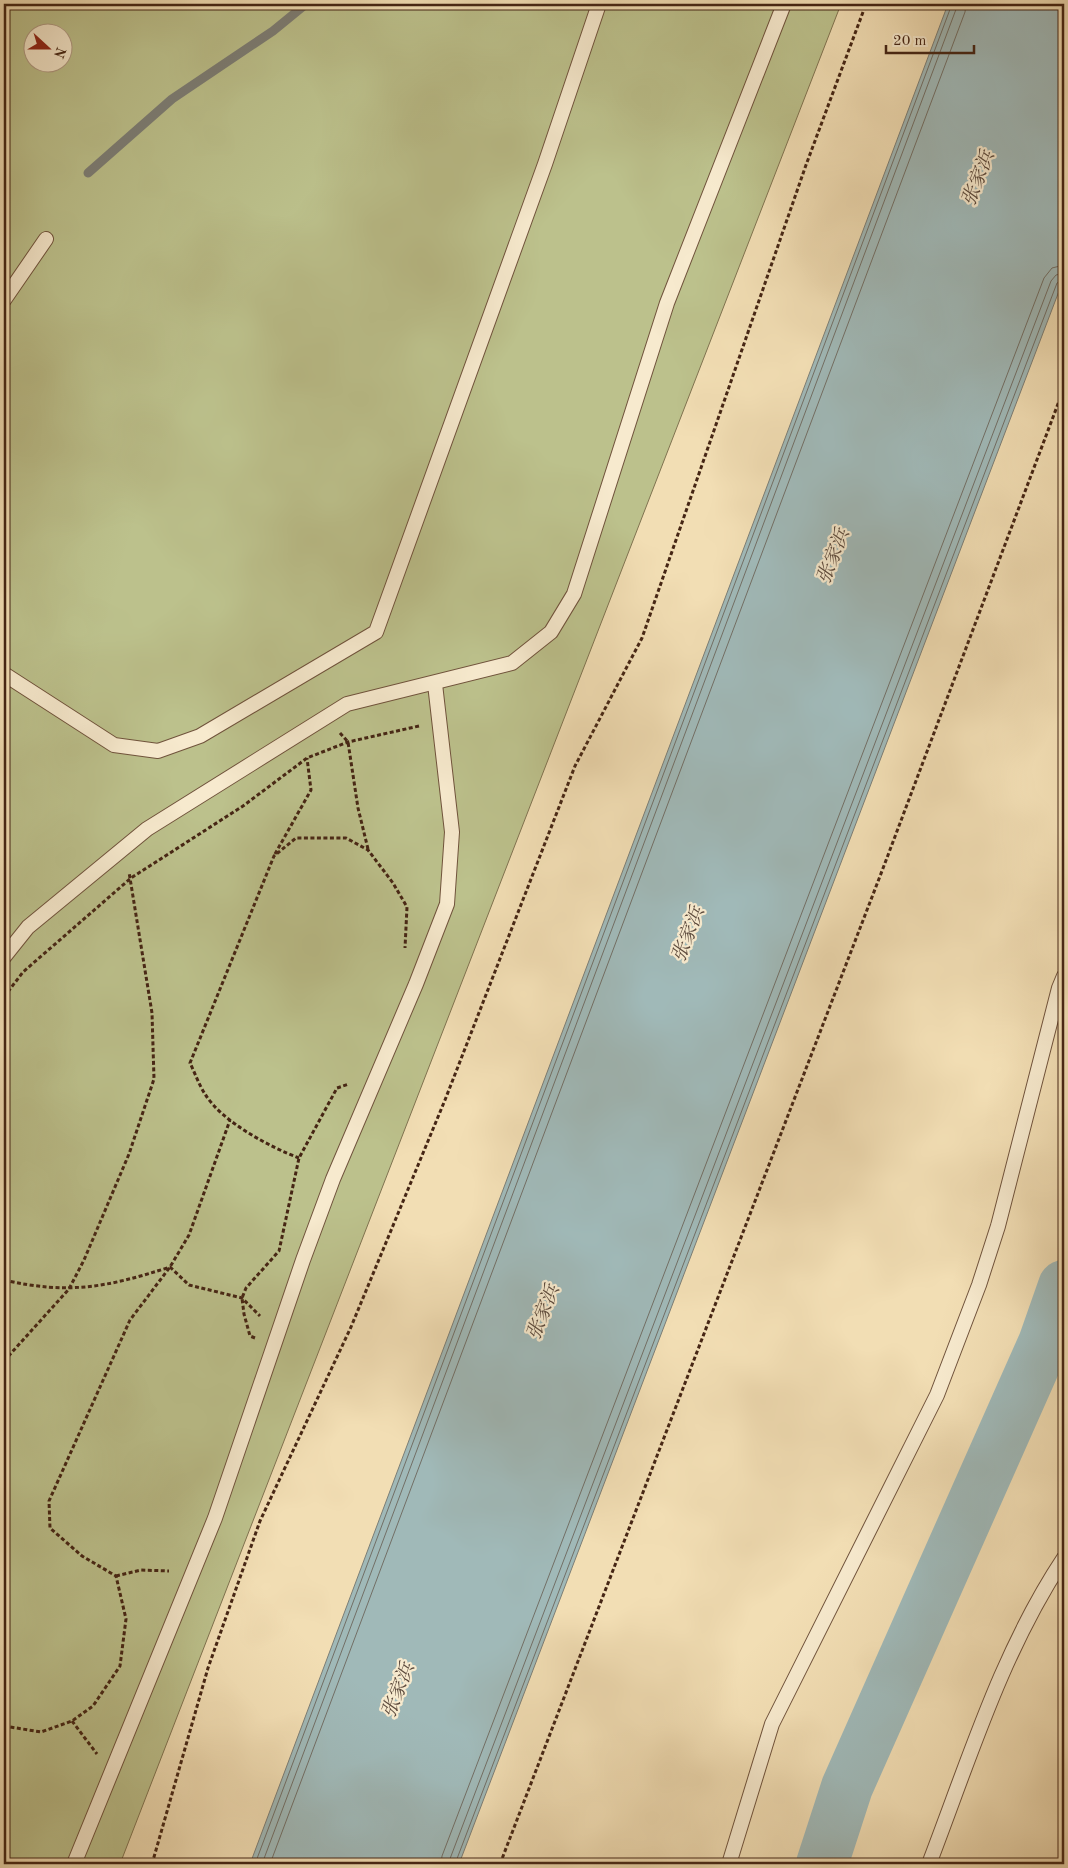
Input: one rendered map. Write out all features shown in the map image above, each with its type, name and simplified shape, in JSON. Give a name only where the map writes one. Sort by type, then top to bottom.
[{"type":"lane","points":[[4,674],[114,745],[158,751],[200,736],[376,632],[535,192],[599,4]]},
{"type":"lane","points":[[4,957],[28,927],[147,829],[326,717],[348,704],[436,684],[512,663],[551,632],[574,594],[666,303],[784,4]]},
{"type":"lane","points":[[4,300],[46,239]]},
{"type":"lane","points":[[74,1864],[215,1518],[313,1233],[447,904],[452,832],[436,684]]},
{"type":"lane","points":[[729,1864],[772,1724],[937,1395],[979,1284],[998,1226],[1059,988],[1064,976]]},
{"type":"lane","points":[[929,1864],[1009,1657],[1041,1593],[1064,1558]]},
{"type":"path","points":[[152,1864],[208,1668],[260,1521],[354,1318],[445,1100],[575,766],[642,638],[806,165],[866,4]]},
{"type":"path","points":[[500,1864],[878,880],[1064,388]]},
{"type":"path","points":[[326,717],[348,742],[358,808],[368,850],[393,883],[407,907],[405,972],[416,984]]},
{"type":"path","points":[[4,997],[23,972],[131,878],[243,806],[307,758],[348,742],[440,722]]},
{"type":"path","points":[[299,1158],[279,1151],[230,1120],[205,1095],[190,1063],[274,856],[311,790],[306,730]]},
{"type":"path","points":[[274,856],[296,838],[346,838],[368,850]]},
{"type":"path","points":[[4,1361],[69,1289],[84,1260],[129,1154],[154,1079],[152,1013],[131,878],[122,850]]},
{"type":"path","points":[[274,1345],[250,1336],[242,1298],[246,1288],[279,1251],[299,1158],[338,1088],[356,1080],[373,1087]]},
{"type":"path","points":[[191,1578],[172,1571],[141,1570],[116,1576],[82,1556],[50,1528],[49,1501],[130,1320],[170,1266],[189,1235],[230,1120]]},
{"type":"path","points":[[4,1280],[32,1287],[69,1289],[122,1282],[170,1266]]},
{"type":"path","points":[[170,1266],[189,1285],[242,1298],[267,1323],[279,1331]]},
{"type":"path","points":[[4,1726],[41,1732],[72,1721],[93,1706],[120,1666],[126,1619],[116,1576]]},
{"type":"path","points":[[72,1721],[94,1753],[114,1765]]},
{"type":"green space","points":[[4,4],[841,4],[120,1864],[4,1864]]},
{"type":"water","name":"张家浜","points":[[948,4],[1064,4],[1064,278],[459,1864],[250,1864]]},
{"type":"waterway","points":[[88,173],[172,99],[273,31],[306,4]]},
{"type":"waterway","points":[[822,1864],[847,1787],[1044,1343],[1064,1286]]}]
